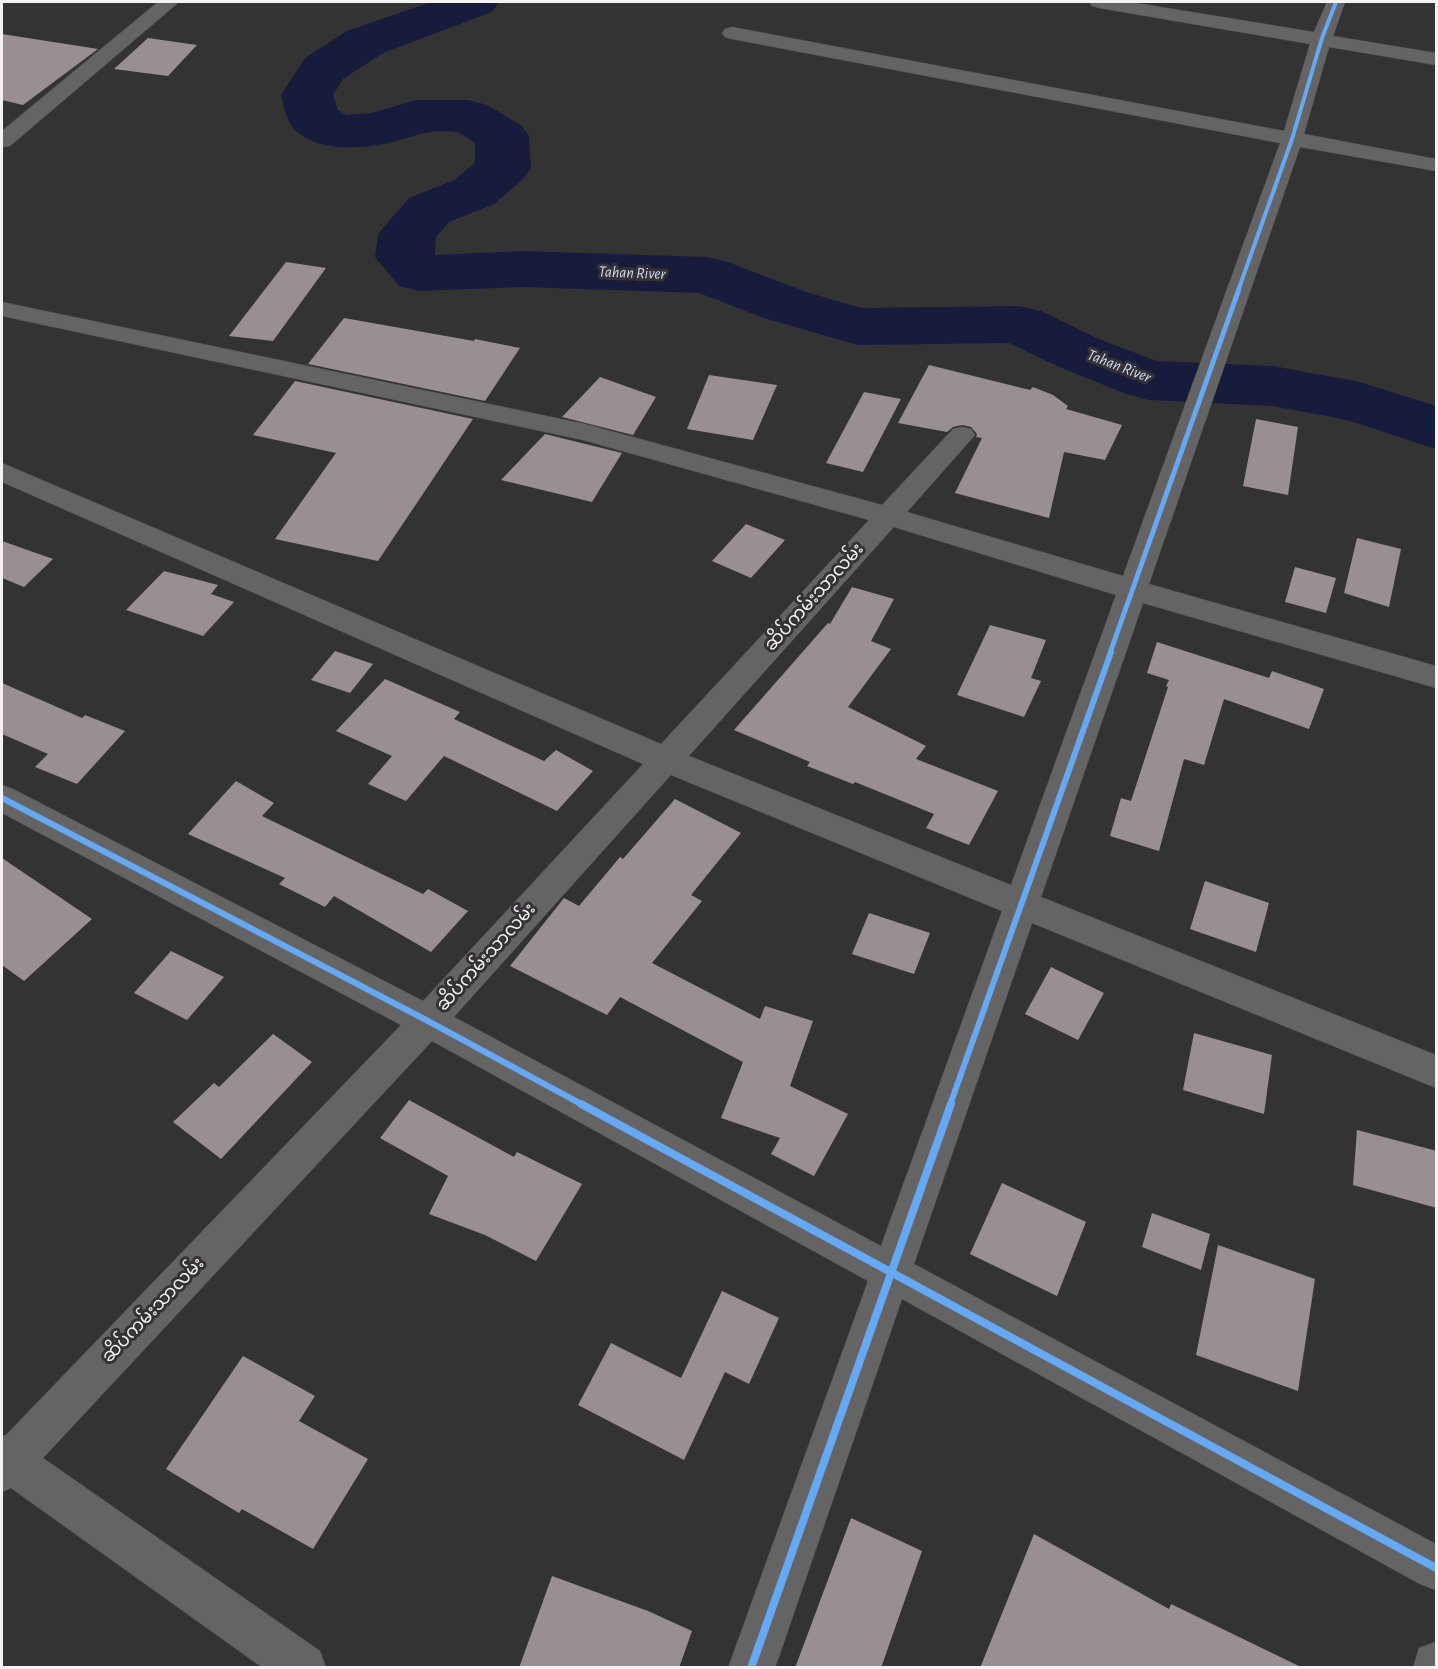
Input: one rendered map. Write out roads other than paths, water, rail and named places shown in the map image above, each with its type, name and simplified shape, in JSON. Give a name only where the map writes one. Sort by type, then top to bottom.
[{"type":"street","points":[[2,141],[170,2]]},
{"type":"street","points":[[1099,2],[1437,59]]},
{"type":"street","points":[[751,1668],[1192,416],[1292,139],[1322,38],[1336,2]]},
{"type":"street","points":[[732,33],[1437,165]]},
{"type":"street","points":[[7,318],[585,432],[888,516],[1437,677]]},
{"type":"street","name":"ဆိပ်ကမ်းသာလမ်း","points":[[4,1462],[428,1021],[962,435]]},
{"type":"street","points":[[2,472],[666,760],[1437,1072]]},
{"type":"street","points":[[2,798],[428,1021],[1437,1568]]},
{"type":"street","points":[[4,1462],[303,1668]]},
{"type":"waterway","name":"Tahan River","points":[[475,2],[365,42],[323,69],[307,95],[314,119],[337,131],[378,129],[416,116],[468,116],[502,136],[503,168],[474,192],[429,210],[407,234],[404,257],[420,273],[523,269],[707,275],[785,305],[858,327],[1019,324],[1079,353],[1149,380],[1273,386],[1360,402],[1436,428]]}]
